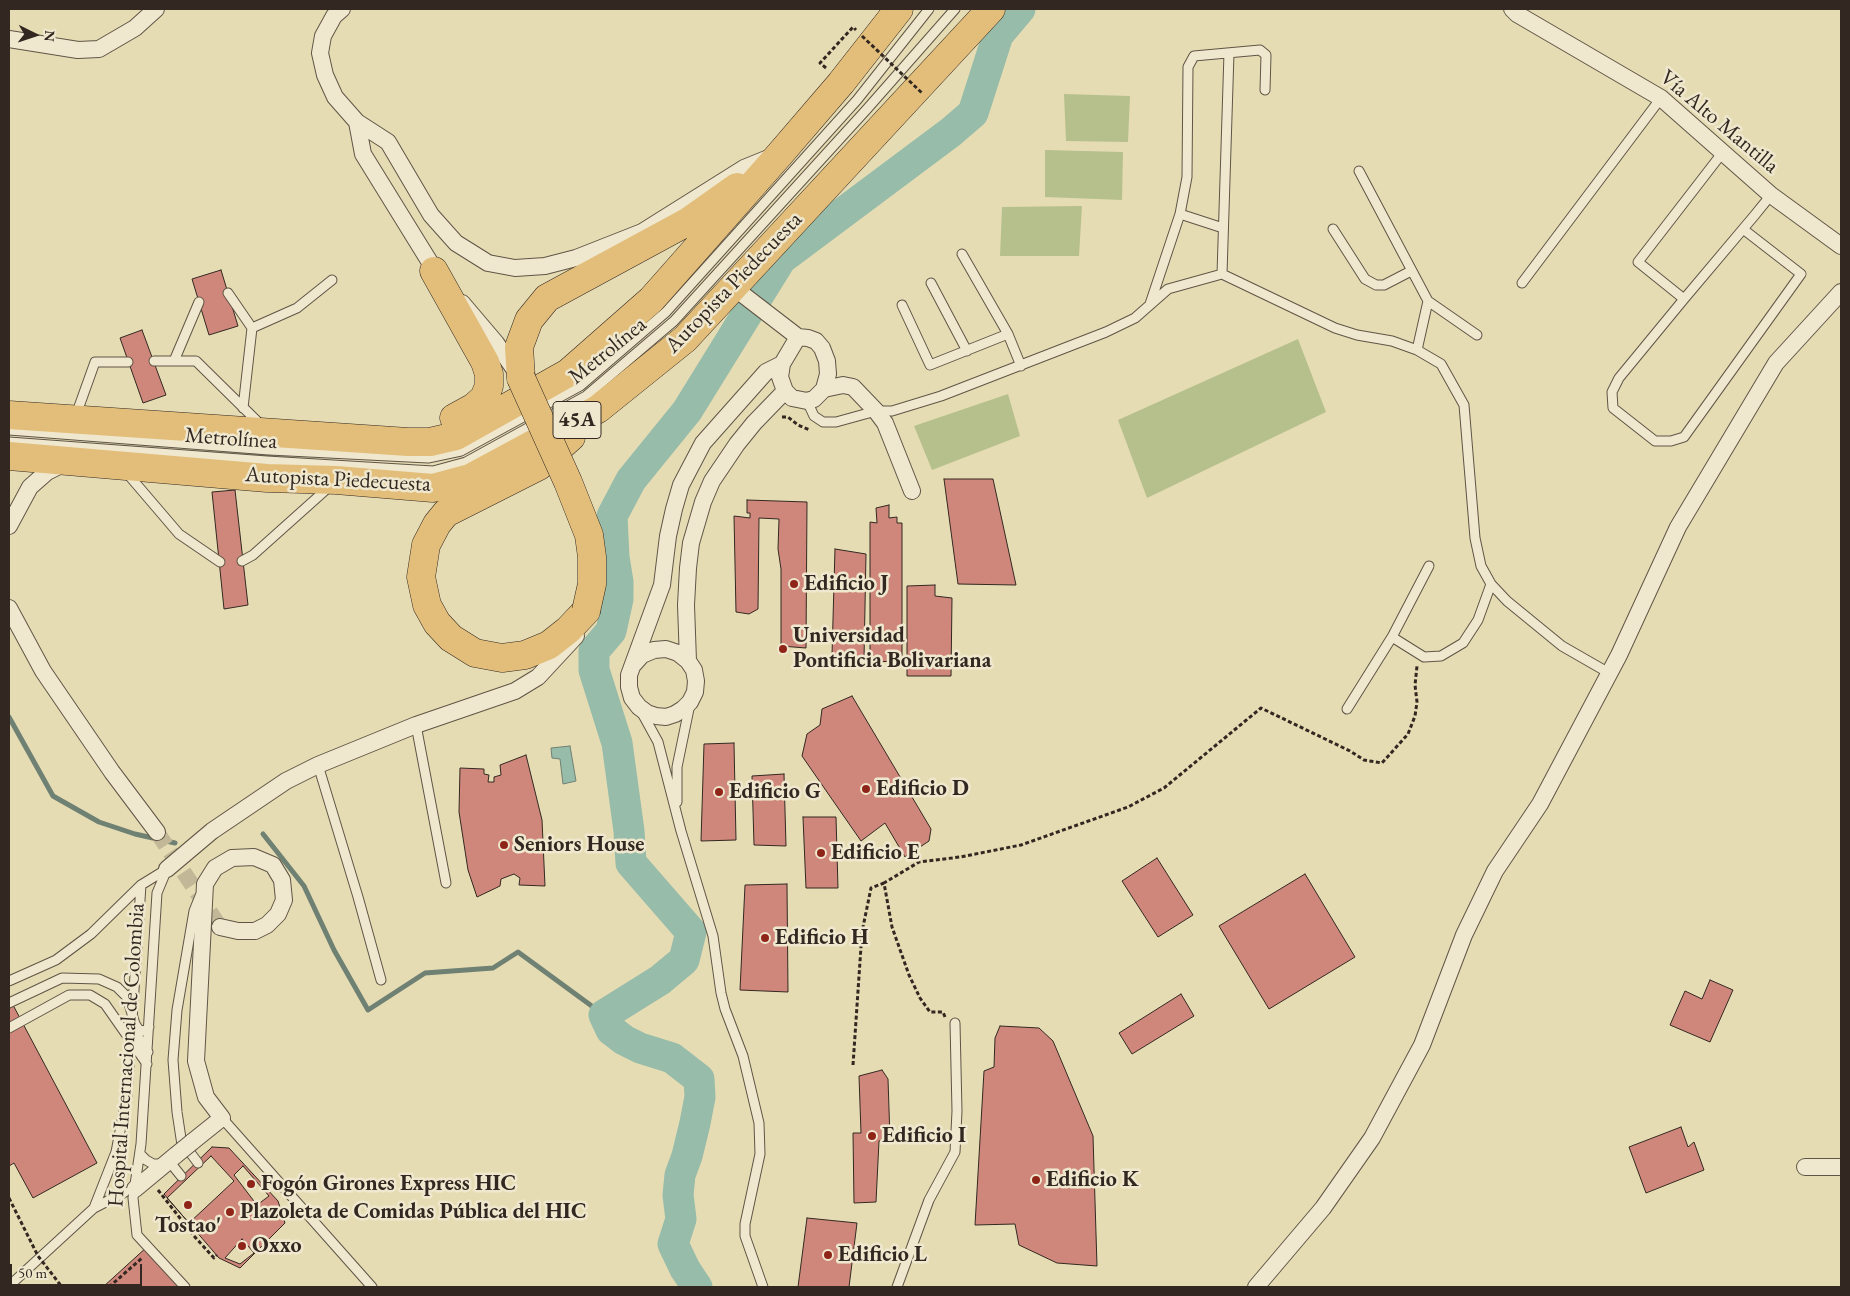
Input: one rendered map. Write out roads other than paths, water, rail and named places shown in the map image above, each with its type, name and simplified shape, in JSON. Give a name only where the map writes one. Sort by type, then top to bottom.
[{"type":"highway","name":"Autopista Piedecuesta","points":[[9,456],[267,478],[336,480],[432,488],[470,478],[598,409],[741,293],[992,9]]},
{"type":"highway","name":"Autopista Piedecuesta","points":[[9,415],[408,442],[430,442],[456,436],[568,373],[582,363],[651,300],[841,82],[890,16]]},
{"type":"highway","points":[[598,409],[563,446],[539,466],[446,513],[437,524],[426,545],[421,577],[427,605],[437,623],[451,638],[476,653],[502,658],[525,655],[549,645],[568,630],[586,611],[592,584],[592,557],[588,535],[568,482],[521,378],[519,347],[529,320],[547,298],[689,221],[736,189],[780,154]]},
{"type":"highway","points":[[408,442],[474,407],[484,398],[488,386],[485,362],[434,271]]},
{"type":"street","points":[[9,39],[78,50],[100,49],[135,28],[156,9]]},
{"type":"street","points":[[342,9],[334,16],[323,36],[320,52],[325,75],[335,97],[357,122],[388,142],[431,215],[456,243],[488,263],[515,268],[546,266],[576,258],[642,232],[744,168],[780,154]]},
{"type":"street","name":"Vía Alto Mantilla","points":[[1512,9],[1516,14],[1661,98],[1772,195],[1841,246]]},
{"type":"street","points":[[357,122],[362,154],[434,271],[472,314],[521,378]]},
{"type":"street","points":[[1256,1287],[1323,1208],[1372,1138],[1422,1045],[1464,935],[1495,871],[1540,804],[1609,673],[1678,526],[1776,363],[1841,292]]},
{"type":"street","points":[[741,293],[798,337],[816,341],[822,348],[827,361],[828,374],[824,390]]},
{"type":"street","points":[[798,337],[782,364],[780,377],[785,391],[792,398],[808,401],[814,399],[824,390],[843,385],[853,387],[876,411],[884,423],[912,491]]},
{"type":"street","points":[[634,664],[642,655],[654,650],[666,649],[678,653],[688,661],[694,670],[695,692],[690,702],[684,709],[666,717],[647,713],[632,698],[629,687],[629,675],[662,585],[668,536],[681,485],[703,443],[766,372],[782,364]]},
{"type":"street","points":[[688,661],[686,605],[688,568],[691,543],[703,502],[712,480],[737,444],[785,391]]},
{"type":"street","points":[[9,526],[30,487],[46,472],[70,461]]},
{"type":"street","points":[[9,608],[43,671],[112,772],[157,832]]},
{"type":"street","points":[[167,869],[212,831],[286,781],[318,765],[416,725],[515,691],[538,677],[576,636],[586,611]]},
{"type":"street","points":[[130,1191],[222,1118],[206,1097],[196,1061],[205,884],[215,868],[232,858],[254,857],[273,865],[282,880],[284,900],[278,914],[268,925],[255,930],[238,931],[220,927]]},
{"type":"street","points":[[1805,1167],[1841,1167]]},
{"type":"lane","name":"Metrolínea","points":[[9,430],[269,450],[428,458],[461,452],[580,386],[666,312],[857,100],[929,9]]},
{"type":"lane","name":"Metrolínea","points":[[9,442],[434,471],[466,462],[586,396],[674,321],[867,109],[955,9]]},
{"type":"lane","points":[[1150,304],[1180,214],[1188,177],[1188,67],[1194,56],[1260,50],[1266,56],[1266,90]]},
{"type":"lane","points":[[1222,274],[1229,53]]},
{"type":"lane","points":[[1522,283],[1661,98]]},
{"type":"lane","points":[[1684,299],[1638,262],[1723,152]]},
{"type":"lane","points":[[1359,171],[1428,302],[1477,335]]},
{"type":"lane","points":[[1742,229],[1801,274],[1684,437],[1671,441],[1655,440],[1613,408],[1612,392],[1619,378],[1742,229],[1772,195]]},
{"type":"lane","points":[[1180,214],[1223,228]]},
{"type":"lane","points":[[1333,229],[1365,279],[1376,285],[1384,284],[1411,272]]},
{"type":"lane","points":[[962,254],[1008,334],[1021,366]]},
{"type":"lane","points":[[808,401],[814,416],[823,422],[836,422],[876,411],[892,411],[940,396],[1106,332],[1135,318],[1168,289],[1222,274],[1335,328],[1357,335],[1392,341],[1417,350],[1441,364],[1464,405],[1474,538],[1481,566],[1491,584],[1507,601],[1562,646],[1609,673]]},
{"type":"lane","points":[[252,328],[297,308],[332,280]]},
{"type":"lane","points":[[931,283],[967,351]]},
{"type":"lane","points":[[228,293],[252,328],[243,408]]},
{"type":"lane","points":[[174,361],[199,302]]},
{"type":"lane","points":[[1417,350],[1428,302]]},
{"type":"lane","points":[[902,305],[930,365],[1008,334]]},
{"type":"lane","points":[[154,362],[196,361],[270,433]]},
{"type":"lane","points":[[74,420],[95,362],[128,362]]},
{"type":"lane","points":[[120,464],[179,534],[220,562]]},
{"type":"lane","points":[[242,561],[253,555],[336,480]]},
{"type":"lane","points":[[1347,709],[1392,637],[1429,566]]},
{"type":"lane","points":[[1392,637],[1424,657],[1441,656],[1463,643],[1478,620],[1491,584]]},
{"type":"lane","points":[[678,820],[677,767],[690,702]]},
{"type":"lane","points":[[639,707],[658,742],[678,820],[713,936],[721,993],[743,1056],[759,1123],[760,1154],[745,1236],[763,1287]]},
{"type":"lane","points":[[416,725],[446,883]]},
{"type":"lane","points":[[318,765],[381,980]]},
{"type":"lane","points":[[9,981],[56,960],[91,934],[141,885],[167,869]]},
{"type":"lane","name":"Hospital Internacional de Colombia","points":[[167,869],[157,893],[140,1154],[130,1191],[133,1198],[137,1235],[185,1287]]},
{"type":"lane","points":[[181,1176],[173,1060],[177,1010],[194,911],[205,884]]},
{"type":"lane","points":[[94,1208],[116,1152],[127,1095],[141,885]]},
{"type":"lane","points":[[9,1003],[62,978],[99,979],[116,987],[127,997],[139,1039],[148,1052]]},
{"type":"lane","points":[[9,1028],[69,995],[90,995],[105,1004],[147,1064]]},
{"type":"lane","points":[[133,1017],[139,1030],[146,1030],[149,1027]]},
{"type":"lane","points":[[896,1287],[929,1200],[954,1152],[957,1111],[955,1023]]},
{"type":"lane","points":[[222,1118],[372,1287]]},
{"type":"lane","points":[[140,1154],[153,1164],[178,1152]]},
{"type":"lane","points":[[178,1152],[198,1163]]},
{"type":"lane","points":[[9,1286],[94,1208],[130,1191]]},
{"type":"waterway","points":[[697,1287],[685,1269],[673,1244],[681,1219],[678,1195],[680,1175],[695,1123],[700,1097],[699,1079],[672,1058],[640,1048],[624,1040],[611,1030],[604,1015],[660,980],[684,960],[691,932],[631,863],[629,831],[617,743],[594,670],[594,651],[611,631],[618,599],[612,516],[631,480],[687,411],[781,259],[951,132],[973,113],[998,35],[1020,9]]},
{"type":"waterway","points":[[9,717],[53,796],[99,822],[135,834],[175,843]]},
{"type":"waterway","points":[[263,834],[304,886],[334,950],[368,1010],[425,973],[493,968],[518,952],[604,1015]]},
{"type":"tunnel","points":[[157,832],[220,927]]},
{"type":"place","name":"Edificio J","points":[[794,584]]},
{"type":"place","name":"Universidad Pontificia Bolivariana","points":[[783,649]]},
{"type":"place","name":"Edificio D","points":[[866,789]]},
{"type":"place","name":"Edificio G","points":[[719,792]]},
{"type":"place","name":"Seniors House","points":[[504,845]]},
{"type":"place","name":"Edificio E","points":[[821,853]]},
{"type":"place","name":"Edificio H","points":[[765,938]]},
{"type":"place","name":"Edificio I","points":[[872,1136]]},
{"type":"place","name":"Edificio K","points":[[1036,1180]]},
{"type":"place","name":"Fogón Girones Express HIC","points":[[251,1184]]},
{"type":"place","name":"Tostao'","points":[[188,1205]]},
{"type":"place","name":"Plazoleta de Comidas Pública del HIC","points":[[230,1212]]},
{"type":"place","name":"Oxxo","points":[[242,1246]]},
{"type":"place","name":"Edificio L","points":[[828,1255]]}]
